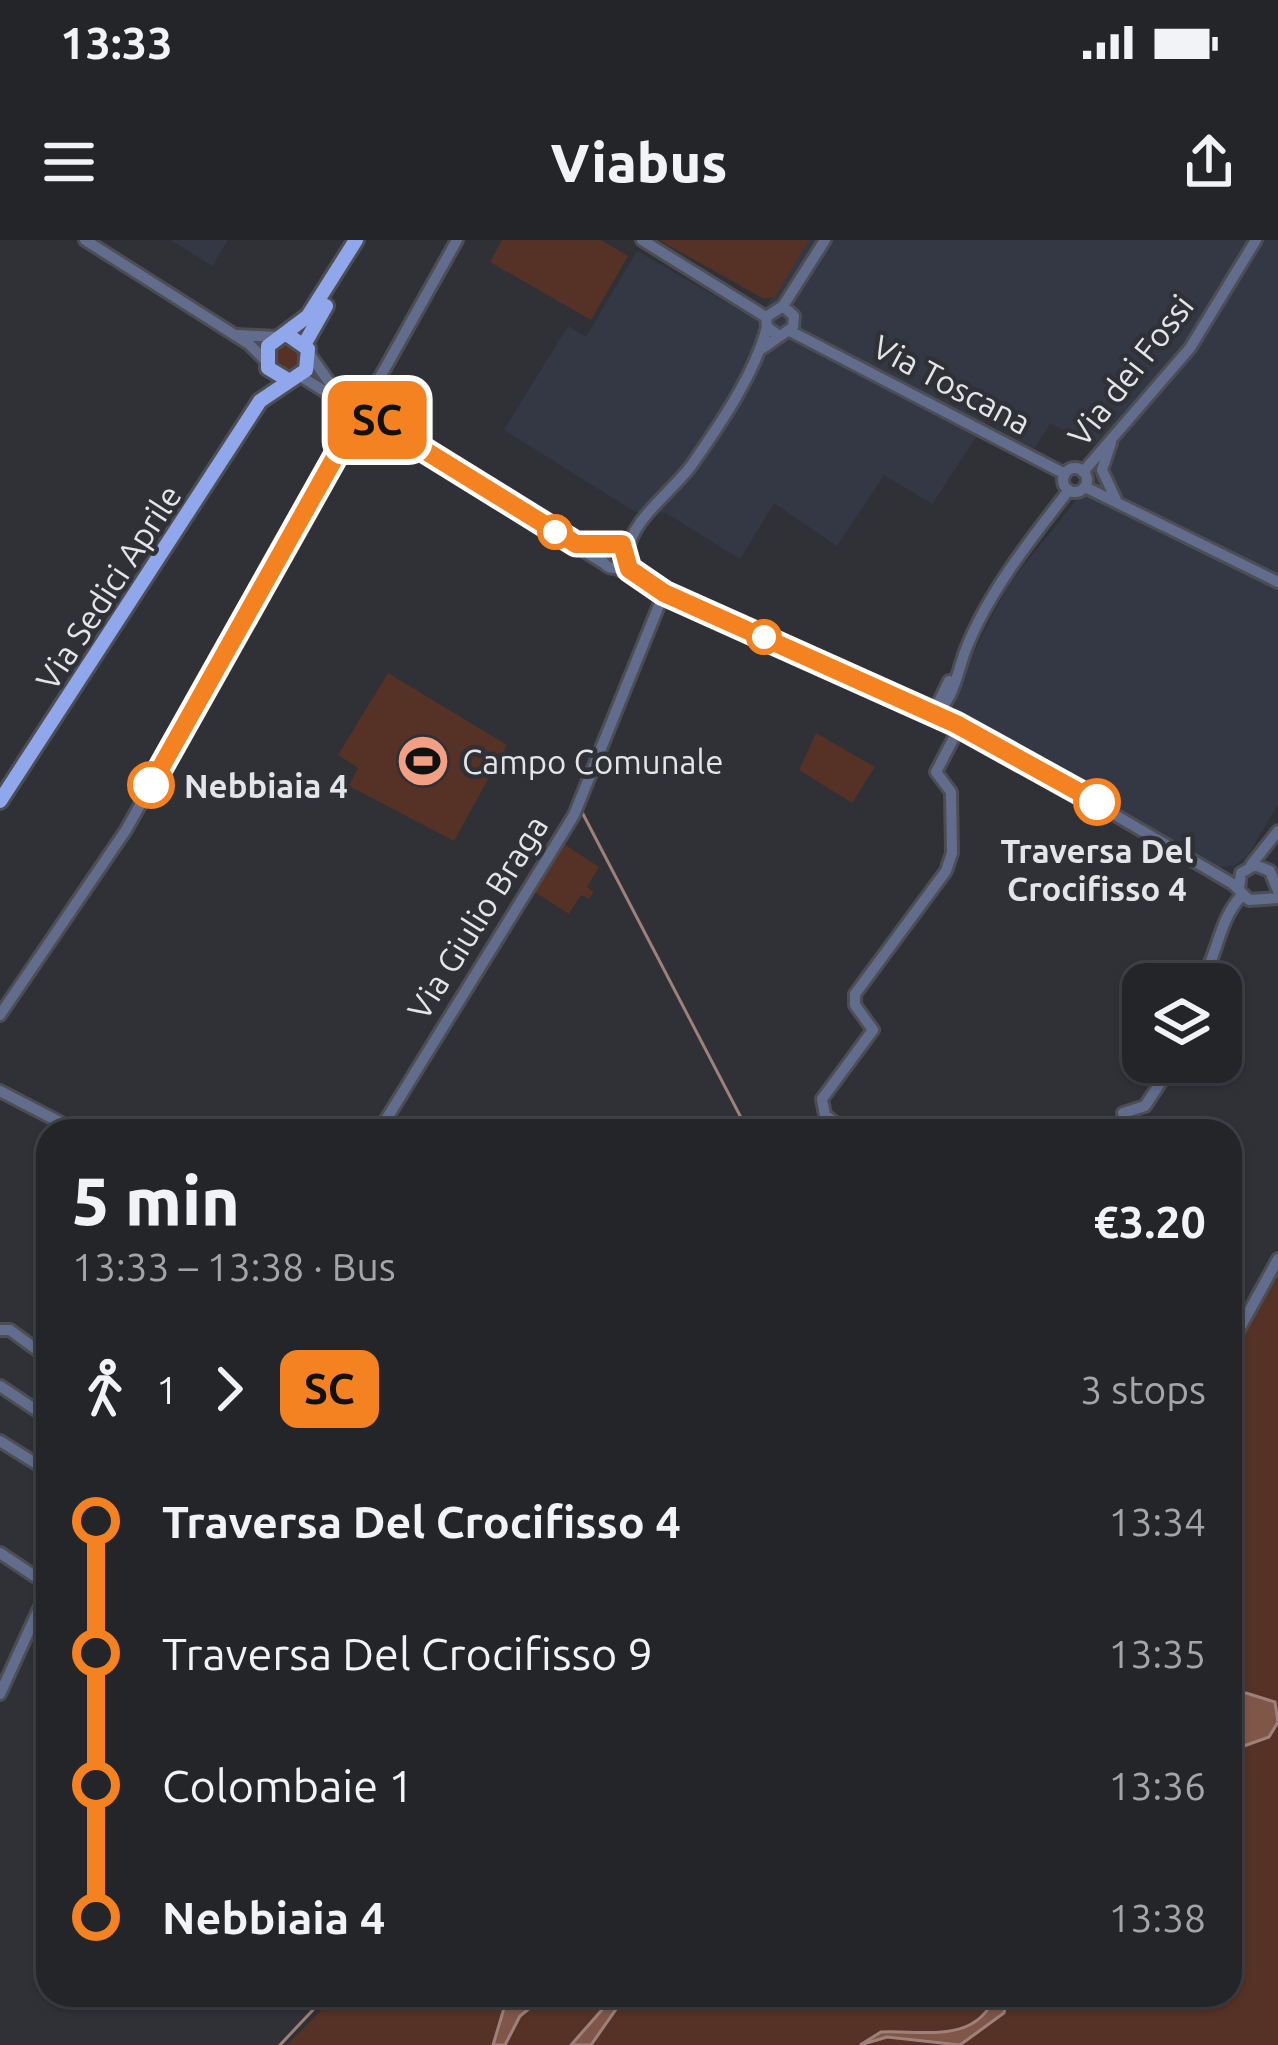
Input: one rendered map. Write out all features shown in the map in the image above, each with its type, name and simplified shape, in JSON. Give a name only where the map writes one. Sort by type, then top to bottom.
[{"type":"main road","points":[[260,401],[266,364],[283,336],[312,312],[360,240]]},
{"type":"main road","points":[[260,401],[294,378],[360,240]]},
{"type":"main road","points":[[283,336],[308,349]]},
{"type":"main road","points":[[266,364],[294,378]]},
{"type":"main road","name":"Via Sedici Aprile","points":[[0,801],[260,401]]},
{"type":"street","points":[[85,240],[266,364]]},
{"type":"street","points":[[0,1015],[126,830],[457,240]]},
{"type":"street","points":[[642,240],[780,320]]},
{"type":"street","points":[[618,562],[642,521],[694,461],[825,240]]},
{"type":"street","name":"Via dei Fossi","points":[[1083,472],[1190,348],[1256,240]]},
{"type":"street","name":"Via Toscana","points":[[780,320],[1065,474]]},
{"type":"street","points":[[228,334],[283,336]]},
{"type":"street","points":[[308,349],[340,396]]},
{"type":"street","points":[[294,378],[340,396],[576,544],[618,562]]},
{"type":"street","points":[[1113,436],[1104,483],[1123,509]]},
{"type":"street","points":[[1044,464],[1060,488],[1048,516]]},
{"type":"street","points":[[1085,487],[1083,472],[1074,469],[1065,474],[1069,490],[1085,487],[1278,582]]},
{"type":"street","name":"Via dei Fossi","points":[[958,725],[943,697],[1002,580],[1069,490]]},
{"type":"street","points":[[1048,516],[1079,496],[1101,496]]},
{"type":"street","points":[[642,521],[601,554],[664,593],[958,725],[1240,888],[1253,901],[1274,894],[1270,846]]},
{"type":"street","points":[[576,544],[622,544],[618,562]]},
{"type":"street","name":"Via Giulio Braga","points":[[386,1119],[574,815],[664,593]]},
{"type":"street","points":[[920,707],[943,697]]},
{"type":"street","points":[[933,714],[943,697]]},
{"type":"street","points":[[830,1119],[822,1099],[872,1030],[871,1020],[855,1005],[855,994],[946,871],[952,853],[951,792],[936,772],[958,725]]},
{"type":"street","points":[[1211,963],[1229,909],[1251,865],[1278,831]]},
{"type":"street","points":[[1251,865],[1270,872]]},
{"type":"street","points":[[1124,1113],[1145,1106],[1160,1083]]},
{"type":"street","points":[[0,1091],[54,1119]]},
{"type":"street","points":[[1242,1324],[1278,1259]]},
{"type":"street","points":[[1,1329],[36,1351]]},
{"type":"street","points":[[0,1386],[36,1410]]},
{"type":"street","points":[[0,1441],[36,1464]]},
{"type":"street","points":[[0,1553],[36,1578]]},
{"type":"street","points":[[0,1694],[36,1626]]},
{"type":"street","points":[[0,1651],[15,1660]]},
{"type":"shaded area","points":[[171,240],[228,240],[212,266]]},
{"type":"shaded area","points":[[502,240],[601,240],[628,256],[591,320],[490,262]]},
{"type":"shaded area","points":[[659,240],[809,240],[775,297],[764,299]]},
{"type":"shaded area","points":[[808,240],[1278,240],[1278,804],[1248,855],[1235,865],[1217,868],[954,712],[953,692],[1009,584],[1114,453],[1050,424],[1034,449],[986,422],[932,504],[884,475],[837,546],[774,503],[740,559],[666,513],[635,512],[504,430],[568,326],[586,337],[637,251],[757,320]]},
{"type":"shaded area","points":[[288,339],[304,350],[303,367],[290,375],[278,373],[270,352]]},
{"type":"shaded area","name":"Campo Comunale","points":[[388,673],[507,745],[454,841],[349,786],[358,768],[338,755]]},
{"type":"shaded area","points":[[816,733],[875,767],[852,803],[799,770]]},
{"type":"shaded area","points":[[564,844],[599,867],[587,887],[594,892],[589,899],[581,895],[569,914],[533,891]]},
{"type":"shaded area","points":[[1278,1273],[1278,2045],[287,2045],[324,2007],[1242,2007],[1242,1337]]},
{"type":"shaded area","points":[[1242,1694],[1275,1702],[1278,1722],[1269,1737],[1242,1747]]},
{"type":"shaded area","points":[[504,2007],[531,2007],[520,2016],[505,2045],[493,2045]]},
{"type":"shaded area","points":[[604,2007],[618,2007],[591,2045],[571,2045]]},
{"type":"shaded area","points":[[1005,2007],[1004,2013],[960,2045],[887,2037],[860,2045],[881,2032],[962,2028],[987,2011]]},
{"type":"waterway","points":[[583,814],[742,1119]]},
{"type":"waterway","points":[[280,2045],[316,2007]]},
{"type":"bus line","name":"SC","points":[[151,785],[361,411],[576,544],[622,544],[629,569],[664,593],[956,724],[1097,802]]},
{"type":"place","name":"Campo Comunale","points":[[423,761]]},
{"type":"place","name":"Nebbiaia 4","points":[[151,785]]},
{"type":"place","name":"Traversa Del Crocifisso 4","points":[[1097,802]]}]
